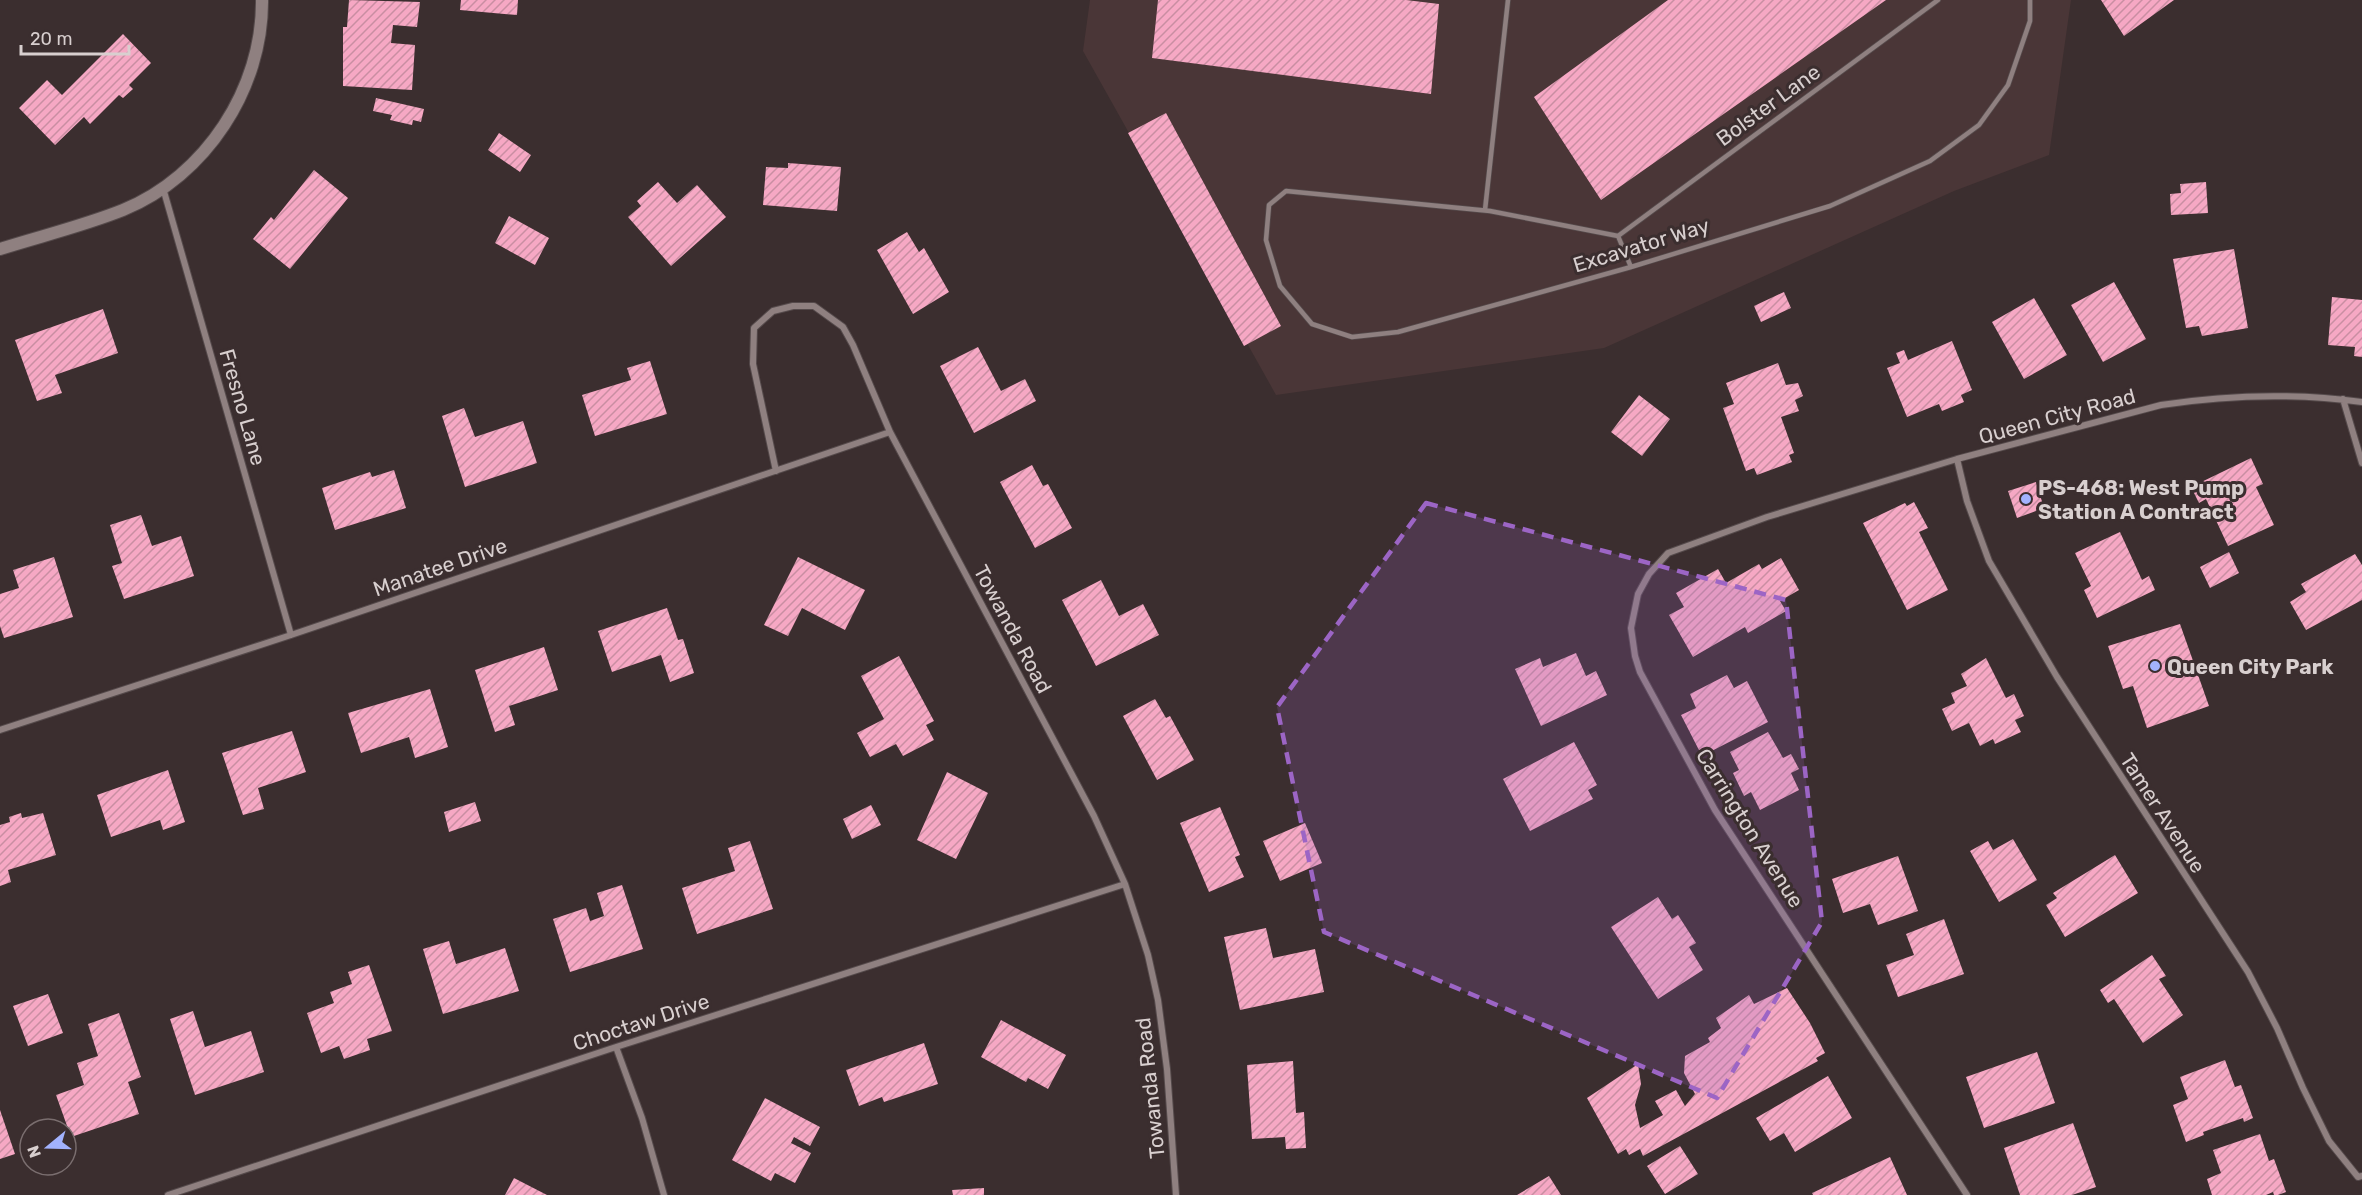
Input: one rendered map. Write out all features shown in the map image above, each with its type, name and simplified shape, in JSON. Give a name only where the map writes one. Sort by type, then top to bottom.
[{"type":"street","points":[[0,249],[124,209],[163,188],[184,172],[215,140],[239,102],[255,61],[262,26],[262,0]]},
{"type":"street","name":"Fresno Lane","points":[[163,188],[291,635]]},
{"type":"street","name":"Towanda Road","points":[[776,471],[753,364],[754,328],[773,311],[793,306],[814,306],[843,327],[854,345],[890,432],[1094,816],[1125,884],[1148,955],[1158,1000],[1167,1069],[1176,1195]]},
{"type":"street","name":"Queen City Road","points":[[1767,517],[1957,459],[2171,404],[2265,396],[2343,399],[2362,402]]},
{"type":"street","points":[[2343,399],[2352,436],[2362,463]]},
{"type":"street","name":"Manatee Drive","points":[[0,730],[291,635],[890,432]]},
{"type":"street","name":"Tamer Avenue","points":[[1957,459],[1967,501],[1989,561],[2057,678],[2248,972],[2277,1028],[2302,1088],[2329,1141],[2360,1177]]},
{"type":"street","name":"Carrington Avenue","points":[[1767,517],[1668,554],[1649,574],[1638,594],[1631,628],[1635,656],[1640,672],[1715,810],[1967,1195]]},
{"type":"street","name":"Choctaw Drive","points":[[168,1195],[616,1047],[1125,884]]},
{"type":"street","points":[[616,1047],[642,1118],[664,1195]]},
{"type":"lane","points":[[1508,0],[1485,210],[1618,236],[1631,267]]},
{"type":"lane","name":"Bolster Lane","points":[[1618,236],[1938,0]]},
{"type":"lane","name":"Excavator Way","points":[[1485,210],[1286,191],[1269,205],[1266,240],[1280,286],[1312,324],[1352,337],[1398,332],[1631,267],[1830,206],[1929,161],[1979,125],[2008,85],[2030,21],[2030,0]]},
{"type":"highlighted area","points":[[1426,503],[1786,600],[1822,922],[1717,1098],[1324,932],[1277,707]]},
{"type":"shaded area","points":[[1090,0],[2071,0],[2049,155],[1954,191],[1604,348],[1276,395],[1083,51]]},
{"type":"building","points":[[349,0],[420,2],[417,27],[393,25],[391,43],[415,45],[412,90],[343,86],[343,27],[347,27]]},
{"type":"building","points":[[461,0],[518,0],[517,15],[460,10]]},
{"type":"building","points":[[1158,0],[1406,0],[1439,4],[1431,94],[1152,58]]},
{"type":"building","points":[[1668,0],[1886,0],[1601,200],[1534,97]]},
{"type":"building","points":[[2101,0],[2174,0],[2124,36]]},
{"type":"building","points":[[123,34],[151,63],[129,85],[133,89],[123,98],[119,95],[90,124],[84,117],[55,145],[19,108],[47,80],[62,95]]},
{"type":"building","points":[[376,98],[424,109],[421,122],[413,120],[412,125],[390,120],[392,115],[373,111]]},
{"type":"building","points":[[1166,113],[1281,326],[1244,346],[1128,133]]},
{"type":"building","points":[[499,133],[531,155],[520,172],[488,150]]},
{"type":"building","points":[[788,163],[841,167],[837,211],[763,205],[766,167],[788,168]]},
{"type":"building","points":[[314,170],[348,198],[290,269],[253,239],[271,217],[274,220]]},
{"type":"building","points":[[658,182],[677,203],[697,185],[726,217],[671,266],[628,217],[641,206],[637,201]]},
{"type":"building","points":[[2206,182],[2208,213],[2171,215],[2170,194],[2181,193],[2180,184]]},
{"type":"building","points":[[509,216],[549,238],[535,265],[495,243]]},
{"type":"building","points":[[907,232],[919,252],[924,248],[949,292],[913,314],[877,250]]},
{"type":"building","points":[[2234,249],[2248,328],[2202,336],[2199,326],[2186,328],[2173,259]]},
{"type":"building","points":[[2114,282],[2146,339],[2103,362],[2071,305]]},
{"type":"building","points":[[1784,292],[1791,308],[1761,322],[1754,306]]},
{"type":"building","points":[[2332,297],[2362,300],[2362,357],[2354,356],[2355,347],[2328,345]]},
{"type":"building","points":[[2034,298],[2067,355],[2024,379],[1992,322]]},
{"type":"building","points":[[103,309],[118,353],[55,375],[62,393],[37,401],[15,340]]},
{"type":"building","points":[[1952,341],[1972,390],[1961,395],[1964,402],[1942,411],[1939,404],[1907,417],[1887,368],[1900,363],[1896,353],[1904,350],[1908,360]]},
{"type":"building","points":[[978,347],[1001,391],[1025,379],[1036,401],[974,433],[940,366]]},
{"type":"building","points":[[650,361],[667,414],[595,436],[582,395],[631,380],[627,368]]},
{"type":"building","points":[[1778,363],[1786,385],[1798,383],[1803,396],[1795,400],[1799,411],[1781,417],[1794,453],[1789,455],[1792,462],[1757,475],[1754,468],[1746,471],[1723,408],[1734,404],[1726,383]]},
{"type":"building","points":[[1639,395],[1670,419],[1642,456],[1611,432]]},
{"type":"building","points":[[464,408],[475,437],[523,421],[537,463],[465,487],[442,416]]},
{"type":"building","points":[[2251,458],[2263,484],[2256,487],[2274,525],[2228,546],[2206,499],[2199,503],[2191,487]]},
{"type":"building","points":[[1032,465],[1043,486],[1048,484],[1072,528],[1035,548],[1000,482]]},
{"type":"building","points":[[394,470],[406,508],[335,530],[322,488],[370,472],[372,477]]},
{"type":"building","name":"PS-468: West Pump Station A Contract","points":[[2036,482],[2044,508],[2017,518],[2008,491]]},
{"type":"building","points":[[1914,502],[1928,528],[1919,532],[1948,590],[1907,610],[1863,523],[1905,503],[1907,506]]},
{"type":"building","points":[[141,515],[152,546],[181,536],[194,576],[124,599],[112,566],[122,563],[110,525]]},
{"type":"building","points":[[2120,532],[2142,580],[2149,576],[2155,590],[2097,618],[2084,590],[2091,586],[2075,553]]},
{"type":"building","points":[[2229,552],[2239,573],[2210,588],[2200,567]]},
{"type":"building","points":[[2355,554],[2362,565],[2362,600],[2306,630],[2290,602],[2306,592],[2301,584]]},
{"type":"building","points":[[54,557],[73,617],[4,638],[0,626],[0,594],[19,588],[13,570]]},
{"type":"building","points":[[798,557],[865,590],[845,630],[802,608],[788,636],[764,625]]},
{"type":"building","points":[[1781,558],[1799,590],[1780,601],[1786,611],[1748,633],[1745,627],[1693,657],[1669,615],[1684,607],[1676,593],[1718,569],[1726,583],[1759,564],[1762,569]]},
{"type":"building","points":[[1101,580],[1119,616],[1143,604],[1159,635],[1096,666],[1062,600]]},
{"type":"building","points":[[667,608],[678,640],[683,639],[694,673],[670,682],[661,655],[612,672],[598,631]]},
{"type":"building","name":"Queen City Park","points":[[2180,624],[2209,706],[2147,728],[2133,686],[2123,689],[2108,646]]},
{"type":"building","points":[[544,647],[558,690],[509,706],[515,725],[495,732],[475,670]]},
{"type":"building","points":[[1576,653],[1586,676],[1596,671],[1607,695],[1541,726],[1515,669],[1540,658],[1543,667]]},
{"type":"building","points":[[899,656],[934,721],[926,725],[934,740],[903,756],[896,744],[870,757],[857,733],[884,719],[861,676]]},
{"type":"building","points":[[1986,658],[2006,698],[2014,694],[2024,716],[2015,720],[2021,732],[1995,744],[1993,739],[1980,746],[1969,723],[1952,731],[1942,709],[1955,703],[1951,693],[1967,686],[1961,674]]},
{"type":"building","points":[[1727,675],[1734,688],[1747,681],[1768,722],[1702,756],[1681,715],[1696,708],[1690,694]]},
{"type":"building","points":[[430,689],[448,747],[415,758],[409,737],[361,753],[348,713]]},
{"type":"building","points":[[1155,699],[1166,718],[1170,716],[1194,760],[1157,780],[1123,716]]},
{"type":"building","points":[[292,731],[306,772],[258,788],[264,809],[243,815],[222,753]]},
{"type":"building","points":[[1768,732],[1783,758],[1791,754],[1799,769],[1791,773],[1799,790],[1760,810],[1751,792],[1744,796],[1733,773],[1739,770],[1730,752]]},
{"type":"building","points":[[1574,742],[1597,785],[1588,790],[1593,799],[1530,831],[1503,779]]},
{"type":"building","points":[[168,770],[185,822],[163,830],[160,820],[111,837],[97,795]]},
{"type":"building","points":[[947,772],[988,793],[956,859],[917,840]]},
{"type":"building","points":[[475,802],[481,821],[449,832],[444,812]]},
{"type":"building","points":[[871,805],[881,825],[852,839],[843,819]]},
{"type":"building","points":[[1220,807],[1240,855],[1235,857],[1244,877],[1209,892],[1180,823]]},
{"type":"building","points":[[21,813],[22,818],[43,813],[56,855],[8,870],[11,882],[0,886],[0,825],[10,822],[9,817]]},
{"type":"building","points":[[1305,823],[1322,863],[1280,881],[1263,841]]},
{"type":"building","points":[[2013,839],[2037,880],[1999,902],[1970,851],[1988,841],[1993,850]]},
{"type":"building","points":[[750,841],[773,909],[697,934],[682,888],[735,871],[728,848]]},
{"type":"building","points":[[2115,855],[2138,893],[2065,937],[2046,905],[2057,898],[2053,893]]},
{"type":"building","points":[[1898,856],[1918,911],[1878,925],[1870,904],[1843,913],[1832,879]]},
{"type":"building","points":[[622,885],[643,949],[570,972],[553,919],[586,908],[590,921],[604,916],[597,893]]},
{"type":"building","points":[[1658,897],[1672,919],[1678,915],[1696,943],[1689,947],[1703,970],[1658,999],[1611,927]]},
{"type":"building","points":[[1944,919],[1964,974],[1898,997],[1886,965],[1914,955],[1906,934]]},
{"type":"building","points":[[1266,928],[1273,958],[1315,949],[1324,992],[1240,1010],[1224,937]]},
{"type":"building","points":[[449,941],[456,964],[505,948],[519,991],[443,1014],[423,949]]},
{"type":"building","points":[[2152,955],[2166,976],[2159,979],[2183,1015],[2143,1043],[2114,999],[2108,1003],[2100,990]]},
{"type":"building","points":[[369,965],[392,1031],[367,1039],[370,1050],[344,1059],[339,1046],[321,1053],[307,1013],[334,1003],[330,992],[352,984],[348,972]]},
{"type":"building","points":[[1787,988],[1810,1023],[1825,1053],[1816,1058],[1818,1061],[1643,1156],[1640,1149],[1629,1155],[1626,1149],[1618,1154],[1587,1098],[1638,1064],[1641,1084],[1635,1105],[1640,1128],[1663,1115],[1655,1101],[1676,1090],[1685,1106],[1695,1094],[1684,1073],[1685,1056],[1710,1042],[1708,1038],[1721,1028],[1716,1018],[1749,995],[1754,1004]]},
{"type":"building","points":[[48,994],[63,1033],[28,1046],[13,1006]]},
{"type":"building","points":[[193,1011],[205,1047],[251,1031],[264,1072],[195,1095],[170,1019]]},
{"type":"building","points":[[119,1013],[141,1077],[128,1082],[139,1114],[78,1135],[78,1117],[64,1117],[56,1095],[84,1085],[77,1063],[98,1056],[88,1024]]},
{"type":"building","points":[[1001,1020],[1066,1055],[1048,1089],[1028,1078],[1026,1082],[981,1057]]},
{"type":"building","points":[[924,1043],[938,1084],[884,1102],[882,1097],[859,1106],[846,1070]]},
{"type":"building","points":[[2037,1052],[2055,1103],[1984,1128],[1966,1077]]},
{"type":"building","points":[[2225,1060],[2235,1087],[2241,1085],[2253,1118],[2244,1122],[2243,1118],[2203,1132],[2204,1135],[2186,1142],[2173,1105],[2188,1099],[2180,1077]]},
{"type":"building","points":[[1293,1061],[1296,1113],[1304,1112],[1306,1148],[1286,1149],[1285,1137],[1252,1139],[1247,1065]]},
{"type":"building","points":[[1828,1076],[1852,1118],[1795,1152],[1784,1133],[1770,1141],[1756,1118]]},
{"type":"building","points":[[765,1098],[820,1127],[810,1146],[794,1137],[791,1143],[811,1153],[795,1183],[775,1173],[771,1181],[732,1160]]},
{"type":"building","points":[[0,1110],[15,1154],[0,1159]]},
{"type":"building","points":[[2073,1123],[2096,1187],[2072,1195],[2020,1195],[2004,1148]]},
{"type":"building","points":[[2260,1134],[2269,1161],[2274,1159],[2286,1192],[2278,1195],[2274,1195],[2273,1192],[2266,1195],[2212,1195],[2207,1179],[2221,1173],[2213,1150]]},
{"type":"building","points":[[1680,1146],[1698,1174],[1665,1194],[1647,1166]]},
{"type":"building","points":[[1890,1157],[1907,1195],[1813,1195],[1812,1193]]},
{"type":"building","points":[[1549,1176],[1561,1195],[1517,1195]]},
{"type":"building","points":[[514,1178],[547,1195],[505,1195]]},
{"type":"building","points":[[984,1188],[984,1195],[953,1195],[952,1190]]},
{"type":"place","name":"PS-468: West Pump Station A Contract","points":[[2026,499]]},
{"type":"place","name":"Queen City Park","points":[[2155,666]]}]
